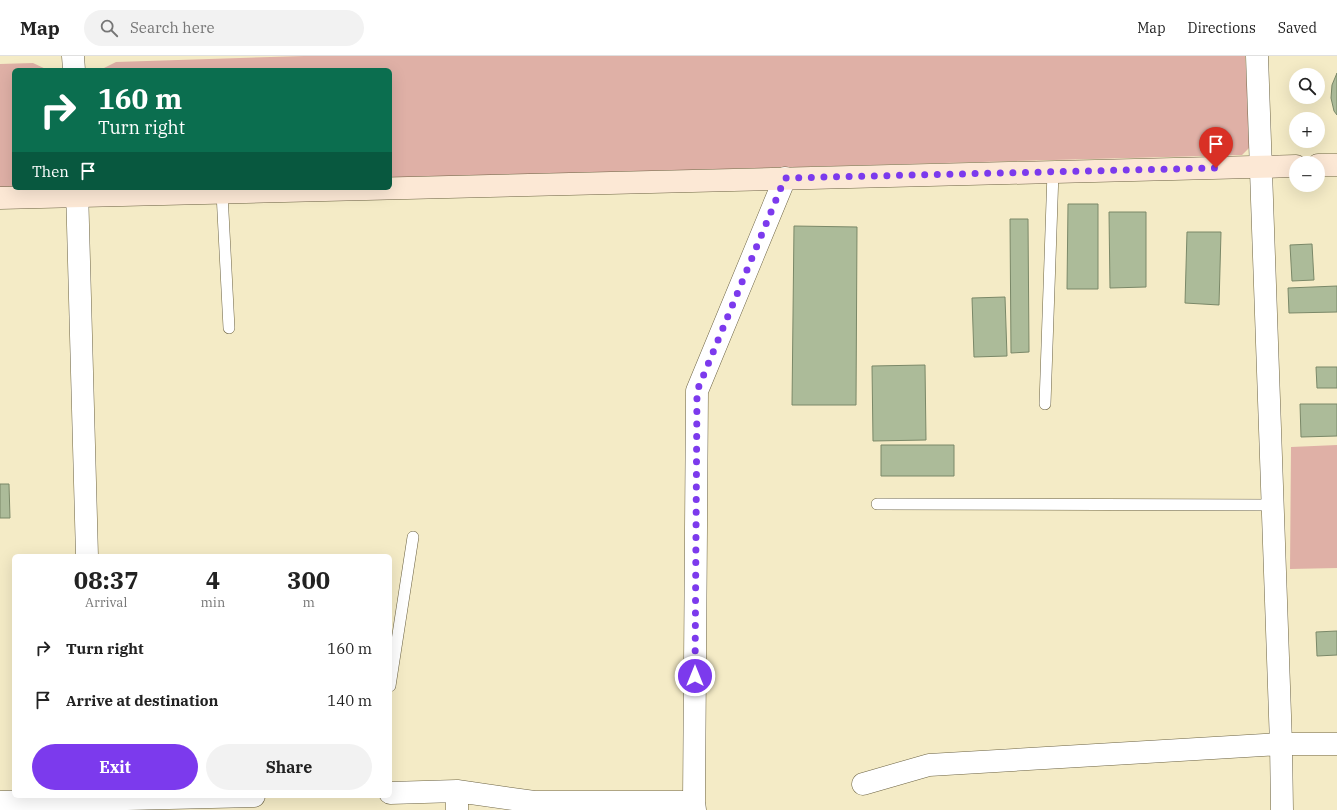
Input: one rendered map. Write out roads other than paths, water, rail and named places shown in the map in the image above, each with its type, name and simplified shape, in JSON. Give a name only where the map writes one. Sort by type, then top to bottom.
[{"type":"street","points":[[74,56],[74,68]]},
{"type":"street","points":[[1258,56],[1282,810]]},
{"type":"street","points":[[1325,165],[1337,165]]},
{"type":"street","points":[[392,188],[1289,166]]},
{"type":"street","points":[[392,793],[457,801],[695,806],[697,391],[785,178]]},
{"type":"street","points":[[0,198],[77,192],[222,193],[335,190]]},
{"type":"street","points":[[77,192],[87,554]]},
{"type":"street","points":[[863,784],[929,765],[1281,744],[1337,744]]},
{"type":"street","points":[[0,802],[94,802],[201,798]]},
{"type":"lane","points":[[1045,404],[1053,172]]},
{"type":"lane","points":[[222,193],[229,328]]},
{"type":"lane","points":[[877,504],[1273,505]]},
{"type":"lane","points":[[392,673],[413,537]]}]
